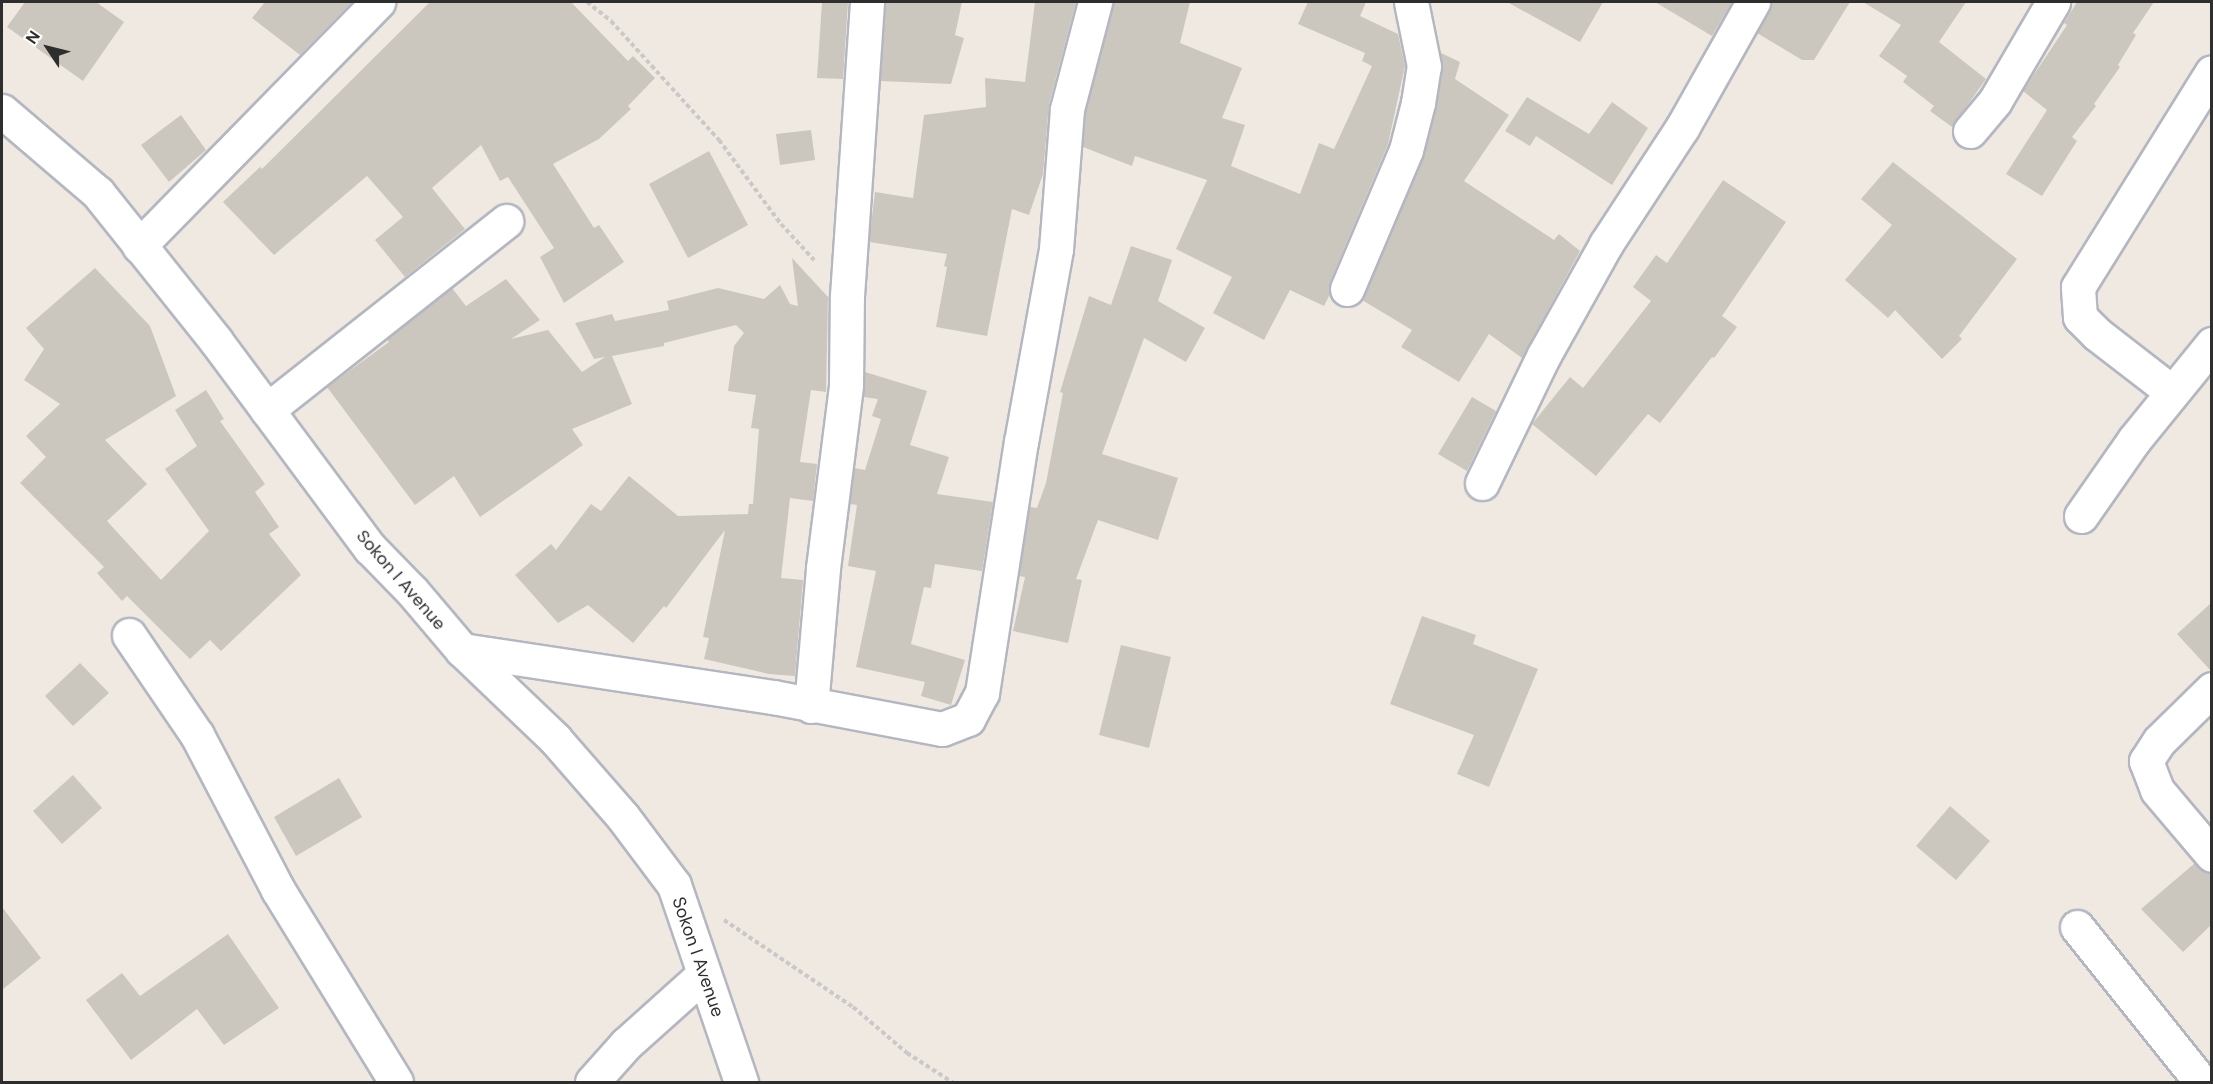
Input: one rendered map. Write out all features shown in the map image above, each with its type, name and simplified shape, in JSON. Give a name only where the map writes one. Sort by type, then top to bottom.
[{"type":"street","points":[[139,246],[378,2]]},
{"type":"street","points":[[811,706],[823,568],[846,385],[847,296],[867,2]]},
{"type":"street","points":[[462,650],[773,697],[942,729],[968,719],[982,693],[1021,442],[1056,249],[1067,109],[1095,2]]},
{"type":"street","points":[[1347,289],[1406,150],[1418,104],[1424,66],[1411,2]]},
{"type":"street","points":[[1482,483],[1544,355],[1606,244],[1682,128],[1753,2]]},
{"type":"street","points":[[1970,131],[1995,101],[2053,2]]},
{"type":"street","points":[[2172,392],[2097,334],[2080,317],[2078,287],[2211,72]]},
{"type":"street","name":"Sokon I Avenue","points":[[2,111],[98,193],[216,341],[370,548],[412,591],[462,650],[555,739],[623,817],[655,859],[674,885],[741,1083]]},
{"type":"street","points":[[267,410],[506,221]]},
{"type":"street","points":[[2081,516],[2134,440],[2211,344]]},
{"type":"street","points":[[129,635],[197,735],[278,890],[396,1083]]},
{"type":"street","points":[[2211,689],[2159,741],[2146,761],[2157,790],[2211,855]]},
{"type":"street","points":[[2076,927],[2201,1083]]},
{"type":"street","points":[[592,1083],[626,1044],[704,974]]},
{"type":"path","points":[[587,2],[610,21],[719,140],[781,224],[847,296]]},
{"type":"path","points":[[723,919],[853,1007],[907,1053],[952,1083]]},
{"type":"building","points":[[25,2],[96,2],[124,22],[83,81],[7,27]]},
{"type":"building","points":[[265,2],[352,2],[300,55],[252,18]]},
{"type":"building","points":[[430,2],[571,2],[628,61],[633,56],[655,78],[628,106],[631,109],[599,139],[553,164],[594,228],[599,225],[624,262],[564,303],[540,257],[554,248],[508,177],[500,181],[481,145],[432,188],[465,229],[405,277],[375,240],[403,217],[367,176],[274,255],[223,202],[260,167],[262,169]]},
{"type":"building","points":[[822,2],[848,2],[843,79],[817,78]]},
{"type":"building","points":[[885,2],[962,2],[955,35],[964,38],[951,84],[880,81]]},
{"type":"building","points":[[1035,2],[1076,2],[1049,104],[1043,174],[1029,215],[1012,209],[987,336],[936,327],[947,267],[944,266],[947,254],[869,242],[875,192],[913,198],[924,115],[986,107],[985,78],[1025,82]]},
{"type":"building","points":[[1113,2],[1190,2],[1180,43],[1242,68],[1222,118],[1245,125],[1231,166],[1300,194],[1319,143],[1334,149],[1372,66],[1362,61],[1365,53],[1298,24],[1308,2],[1366,2],[1360,16],[1398,34],[1405,66],[1388,144],[1330,282],[1330,294],[1324,306],[1290,290],[1264,340],[1213,313],[1232,277],[1176,249],[1207,180],[1135,156],[1132,166],[1083,147],[1086,112]]},
{"type":"building","points":[[1507,2],[1603,2],[1580,42]]},
{"type":"building","points":[[1655,2],[1732,2],[1712,36]]},
{"type":"building","points":[[1772,2],[1850,2],[1814,60],[1802,60],[1757,33]]},
{"type":"building","points":[[1863,2],[1966,2],[1939,42],[1986,79],[1952,127],[1930,111],[1934,106],[1903,82],[1907,76],[1879,56],[1901,25]]},
{"type":"building","points":[[2077,2],[2154,2],[2133,33],[2136,35],[2118,65],[2120,67],[2094,104],[2096,106],[2072,137],[2077,141],[2042,196],[2006,174],[2047,110],[2023,91],[2067,25],[2064,23]]},
{"type":"building","points":[[1441,53],[1460,62],[1455,79],[1509,115],[1464,181],[1554,240],[1559,234],[1580,251],[1522,358],[1489,334],[1459,382],[1401,347],[1412,330],[1362,300],[1424,155],[1443,69]]},
{"type":"building","points":[[1527,97],[1589,134],[1612,102],[1648,128],[1612,185],[1536,136],[1530,146],[1505,131]]},
{"type":"building","points":[[181,115],[206,150],[169,182],[141,145]]},
{"type":"building","points":[[811,130],[815,160],[780,165],[776,134]]},
{"type":"building","points":[[709,151],[748,225],[688,258],[649,184]]},
{"type":"building","points":[[1893,162],[2017,259],[1959,336],[1962,339],[1942,359],[1895,310],[1888,318],[1845,280],[1892,225],[1861,199]]},
{"type":"building","points":[[1723,180],[1786,222],[1722,316],[1737,327],[1714,358],[1712,357],[1660,423],[1648,414],[1596,476],[1532,424],[1570,377],[1583,388],[1651,301],[1633,287],[1656,255],[1667,263]]},
{"type":"building","points":[[1131,246],[1172,260],[1158,301],[1205,328],[1186,362],[1144,338],[1102,454],[1178,478],[1158,540],[1098,520],[1076,579],[1082,580],[1068,643],[1013,631],[1025,577],[1019,576],[1030,507],[1037,508],[1046,483],[1063,393],[1060,392],[1089,296],[1111,305]]},
{"type":"building","points":[[792,258],[828,297],[826,392],[811,390],[800,462],[817,464],[813,501],[790,498],[781,578],[803,580],[795,676],[769,674],[704,659],[709,638],[703,637],[725,530],[666,608],[664,606],[633,643],[588,605],[558,623],[515,575],[551,544],[556,550],[591,504],[601,511],[629,476],[678,516],[748,514],[749,504],[753,504],[759,429],[751,428],[756,395],[728,391],[734,346],[744,333],[736,325],[664,343],[664,346],[612,356],[632,404],[572,429],[583,445],[480,517],[454,476],[415,505],[327,387],[389,342],[387,339],[452,288],[466,306],[506,279],[540,320],[511,339],[548,330],[582,372],[605,357],[594,359],[575,323],[612,314],[615,321],[669,310],[667,301],[718,288],[764,299],[780,285],[790,304],[798,306]]},
{"type":"building","points":[[95,268],[150,326],[176,396],[105,440],[147,484],[107,521],[161,580],[209,531],[165,469],[197,446],[175,410],[206,390],[224,419],[220,421],[265,484],[255,492],[279,527],[269,534],[301,575],[221,651],[210,640],[190,659],[127,596],[122,601],[97,573],[104,567],[20,483],[46,457],[26,436],[60,404],[24,380],[44,349],[26,328]]},
{"type":"building","points":[[865,372],[927,391],[910,445],[949,457],[937,494],[993,502],[982,571],[935,564],[931,588],[924,587],[911,644],[965,660],[951,705],[921,696],[925,682],[856,667],[876,571],[848,566],[857,505],[850,504],[854,468],[865,470],[881,419],[872,416],[878,399],[863,397]]},
{"type":"building","points":[[1472,397],[1496,411],[1467,471],[1438,454]]},
{"type":"building","points":[[2211,603],[2211,671],[2177,634]]},
{"type":"building","points":[[1422,616],[1476,635],[1473,644],[1538,669],[1489,787],[1457,774],[1474,735],[1390,704]]},
{"type":"building","points":[[1121,645],[1171,657],[1149,748],[1099,735]]},
{"type":"building","points":[[80,663],[109,693],[73,726],[45,696]]},
{"type":"building","points":[[73,775],[102,808],[62,844],[33,811]]},
{"type":"building","points":[[339,778],[362,817],[296,856],[274,817]]},
{"type":"building","points":[[1950,806],[1990,841],[1956,880],[1916,846]]},
{"type":"building","points":[[2195,863],[2205,872],[2211,873],[2211,925],[2183,952],[2141,909]]},
{"type":"building","points":[[2,907],[41,958],[2,990]]},
{"type":"building","points":[[228,934],[279,1008],[224,1045],[197,1009],[131,1060],[86,1000],[122,973],[140,996]]}]
